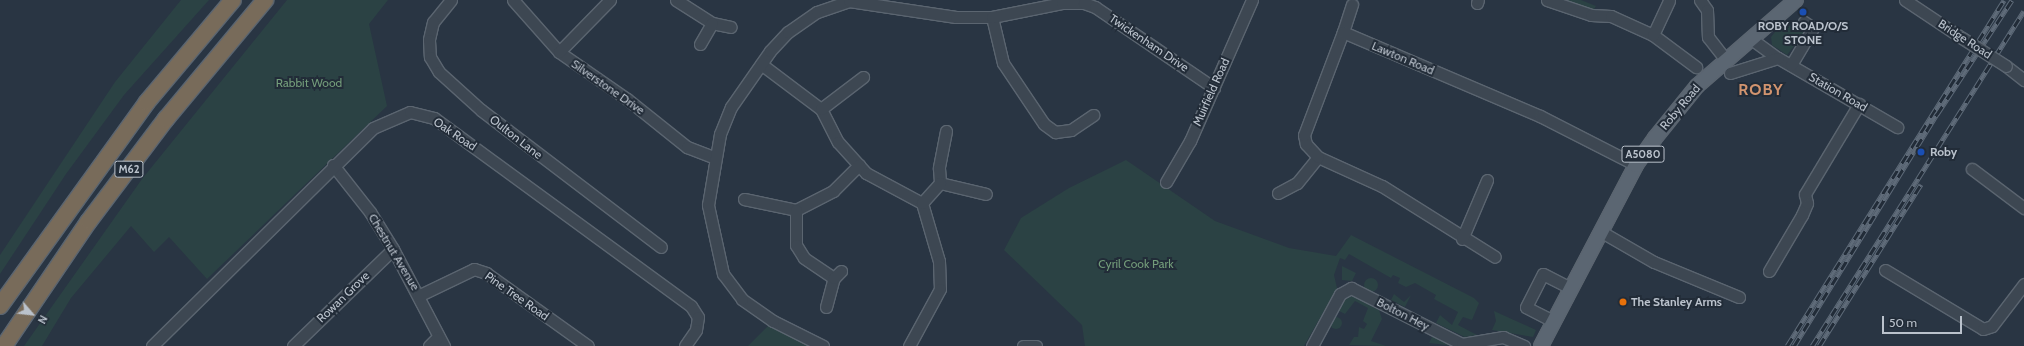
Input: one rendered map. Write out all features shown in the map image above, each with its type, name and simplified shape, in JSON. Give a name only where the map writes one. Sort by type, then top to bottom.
[{"type":"highway","name":"M62","points":[[0,306],[133,120],[233,0]]},
{"type":"highway","name":"M62","points":[[4,346],[93,215],[166,119],[265,0]]},
{"type":"main road","name":"Roby Road","points":[[1541,346],[1570,288],[1636,165],[1676,109],[1725,59],[1796,0]]},
{"type":"street","name":"Oulton Lane","points":[[450,0],[433,22],[429,40],[430,57],[439,72],[481,110],[661,247]]},
{"type":"street","name":"Silverstone Drive","points":[[513,0],[559,52],[627,98],[687,147],[715,158]]},
{"type":"street","points":[[559,52],[610,0]]},
{"type":"street","points":[[676,0],[712,23],[731,27]]},
{"type":"street","name":"Twickenham Drive","points":[[823,346],[773,321],[742,299],[723,274],[708,205],[715,158],[731,107],[761,64],[788,32],[817,12],[849,0],[956,17],[992,17],[1062,3],[1084,2],[1095,7],[1214,88]]},
{"type":"street","points":[[1547,0],[1591,15],[1611,16],[1653,36],[1696,68]]},
{"type":"street","points":[[1653,36],[1670,0]]},
{"type":"street","name":"Bridge Road","points":[[1905,0],[2006,66],[2024,80]]},
{"type":"street","name":"Muirfield Road","points":[[1166,182],[1190,141],[1250,1]]},
{"type":"street","points":[[1705,1],[1708,37],[1725,59]]},
{"type":"street","points":[[1352,4],[1304,135],[1306,144],[1318,156],[1382,186],[1462,239],[1495,258]]},
{"type":"street","points":[[992,17],[1003,63],[1044,124],[1055,132],[1071,130],[1092,115]]},
{"type":"street","points":[[1791,65],[1813,28],[1804,22]]},
{"type":"street","points":[[700,44],[712,23]]},
{"type":"street","name":"Lawton Road","points":[[1343,32],[1540,116],[1636,165]]},
{"type":"street","name":"Station Road","points":[[1750,38],[1778,58],[1897,127]]},
{"type":"street","points":[[1730,73],[1778,58]]},
{"type":"street","points":[[761,64],[821,109],[838,142],[859,165],[904,196],[922,203],[932,232],[941,282],[909,346]]},
{"type":"street","points":[[821,109],[863,77]]},
{"type":"street","points":[[1769,271],[1802,215],[1807,203],[1805,194],[1859,104]]},
{"type":"street","name":"Oak Road","points":[[152,346],[333,165],[384,120],[410,112],[434,118],[691,306],[698,317],[696,330],[685,346]]},
{"type":"street","points":[[922,203],[940,183],[939,168],[946,131]]},
{"type":"street","points":[[1278,193],[1297,183],[1318,156]]},
{"type":"street","name":"Chestnut Avenue","points":[[333,165],[370,212],[420,295],[437,343]]},
{"type":"street","points":[[744,199],[796,210],[833,190],[859,165]]},
{"type":"street","points":[[1972,169],[2024,208]]},
{"type":"street","points":[[1462,239],[1487,180]]},
{"type":"street","points":[[940,183],[986,194]]},
{"type":"street","points":[[796,210],[796,245],[804,258],[838,274],[826,307]]},
{"type":"street","points":[[1600,231],[1654,262],[1739,297]]},
{"type":"street","name":"Rowan Grove","points":[[293,346],[393,249]]},
{"type":"street","name":"Pine Tree Road","points":[[420,295],[474,269],[486,273],[588,346]]},
{"type":"street","points":[[1885,270],[1983,329],[1992,326],[2024,284]]},
{"type":"street","points":[[1553,321],[1526,307],[1543,274],[1570,288]]},
{"type":"street","name":"Bolton Hey","points":[[1312,346],[1340,294],[1351,288],[1462,344],[1504,336],[1524,346]]},
{"type":"street","points":[[1023,346],[1036,346]]},
{"type":"green space","points":[[181,0],[209,0],[124,95],[66,174],[0,274],[0,255],[115,82]]},
{"type":"green space","name":"Rabbit Wood","points":[[287,0],[388,0],[369,24],[387,106],[207,279],[169,237],[154,252],[131,226],[71,298],[42,346],[24,346],[142,179]]},
{"type":"green space","points":[[1559,0],[1581,0],[1596,6],[1593,11]]},
{"type":"green space","points":[[1795,24],[1800,24],[1804,33],[1787,55],[1772,45],[1771,37],[1775,32]]},
{"type":"green space","name":"Cyril Cook Park","points":[[1126,160],[1215,221],[1289,248],[1336,256],[1351,235],[1474,298],[1479,303],[1472,320],[1463,317],[1458,325],[1477,335],[1465,337],[1436,323],[1440,315],[1452,325],[1458,312],[1434,299],[1436,295],[1415,283],[1406,287],[1398,283],[1400,278],[1393,275],[1391,278],[1349,254],[1345,260],[1340,258],[1334,275],[1337,288],[1304,346],[1085,346],[1082,325],[1004,250],[1021,218],[1069,188]]},
{"type":"green space","points":[[1342,266],[1356,273],[1352,281],[1342,280]]},
{"type":"green space","points":[[1371,278],[1376,280],[1378,285],[1376,290],[1371,292],[1366,290],[1364,285],[1366,280]]},
{"type":"green space","points":[[1394,294],[1404,302],[1411,295],[1405,307],[1391,300]]},
{"type":"green space","points":[[1353,296],[1379,310],[1382,319],[1371,341],[1386,346],[1349,345],[1354,337],[1358,337],[1359,327],[1364,329],[1367,324],[1363,321],[1368,308],[1355,301],[1345,314],[1337,310],[1345,299]]},
{"type":"green space","points":[[1494,311],[1536,330],[1533,337],[1492,330],[1496,321]]},
{"type":"green space","points":[[1334,317],[1338,317],[1342,323],[1338,329],[1334,329],[1330,325],[1330,321]]},
{"type":"green space","points":[[773,321],[823,346],[748,346]]},
{"type":"green space","points":[[1433,335],[1455,346],[1429,343]]},
{"type":"railway","points":[[1787,346],[2004,0]]},
{"type":"railway","points":[[1794,346],[1937,114],[2012,0]]},
{"type":"railway","points":[[1812,346],[2024,11]]},
{"type":"railway","points":[[1819,346],[1921,184]]},
{"type":"place","name":"ROBY ROAD/O/S STONE","points":[[1803,12]]},
{"type":"place","name":"Roby","points":[[1921,152]]},
{"type":"place","name":"The Stanley Arms","points":[[1623,302]]},
{"type":"district","name":"ROBY","points":[[1761,90]]}]
